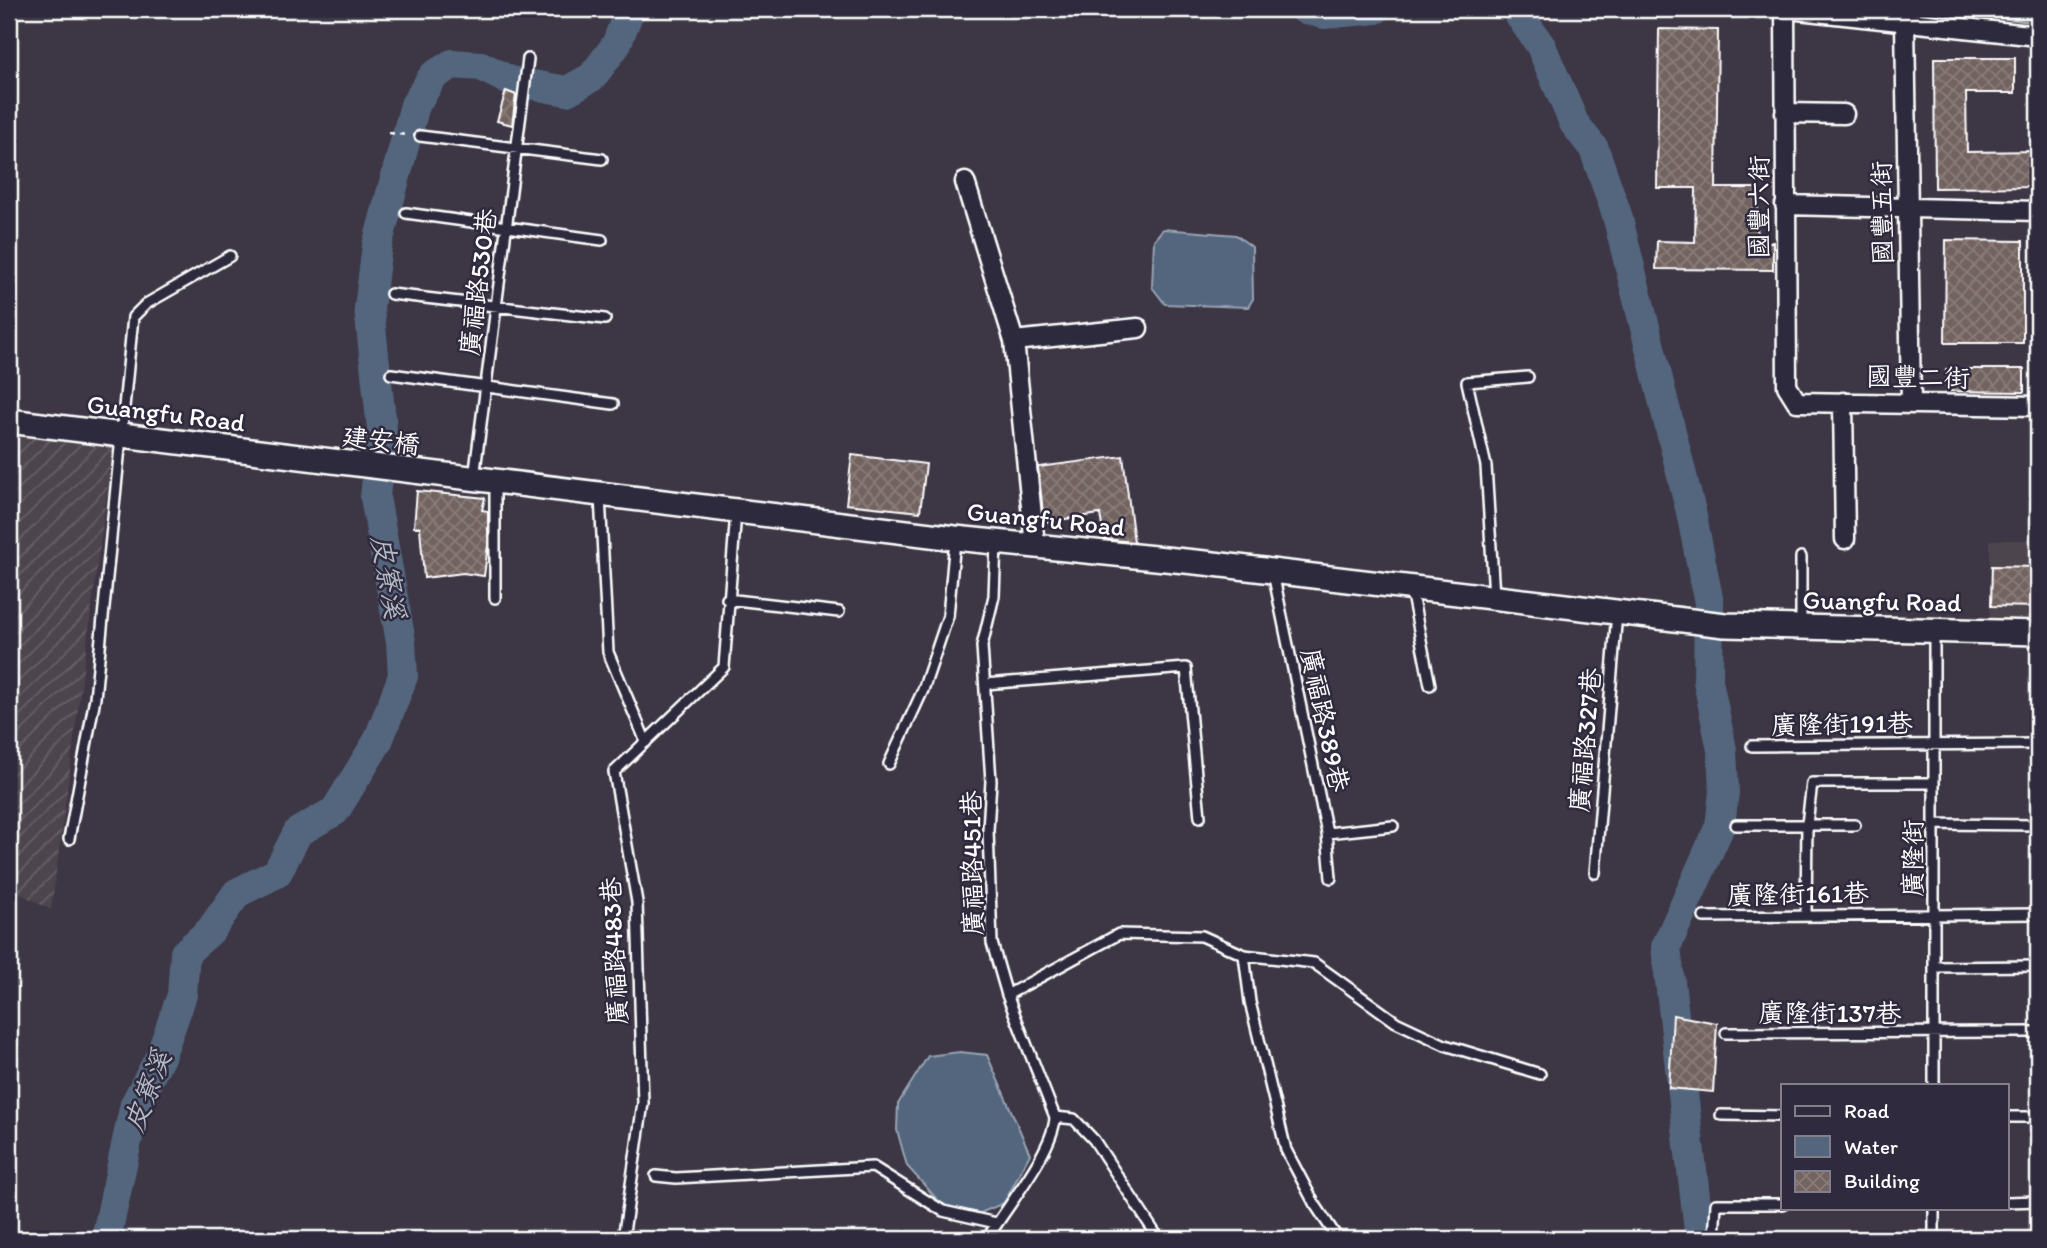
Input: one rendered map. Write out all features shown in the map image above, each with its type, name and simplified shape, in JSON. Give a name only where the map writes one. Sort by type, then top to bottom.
[{"type":"street","points":[[1787,9],[1878,13],[1905,22],[2038,36]]},
{"type":"street","name":"國豐六街","points":[[1787,9],[1787,386],[1797,402]]},
{"type":"street","name":"國豐五街","points":[[1905,22],[1911,404]]},
{"type":"street","points":[[1785,113],[1844,114]]},
{"type":"street","points":[[965,182],[1014,341],[1035,545]]},
{"type":"street","points":[[1785,205],[2038,212]]},
{"type":"street","points":[[1014,341],[1138,328]]},
{"type":"street","name":"國豐二街","points":[[1797,402],[2038,406]]},
{"type":"street","points":[[1843,402],[1845,539]]},
{"type":"street","name":"Guangfu Road","points":[[9,421],[317,460]]},
{"type":"street","name":"建安橋","points":[[317,460],[439,474]]},
{"type":"street","name":"Guangfu Road","points":[[439,474],[955,538],[1273,571],[1725,625],[2038,633]]},
{"type":"lane","name":"廣福路530巷","points":[[495,598],[484,480],[486,385],[528,60]]},
{"type":"lane","points":[[420,136],[602,159]]},
{"type":"lane","points":[[406,213],[602,240]]},
{"type":"lane","points":[[69,839],[96,698],[133,317],[146,304],[230,256]]},
{"type":"lane","points":[[391,294],[605,318]]},
{"type":"lane","points":[[391,374],[613,404]]},
{"type":"lane","points":[[1494,598],[1486,466],[1468,382],[1528,377]]},
{"type":"lane","points":[[600,494],[608,652],[646,742]]},
{"type":"lane","name":"廣福路483巷","points":[[623,1239],[643,1103],[637,902],[614,772],[724,667],[727,599],[736,510]]},
{"type":"lane","points":[[889,764],[923,690],[948,616],[955,538]]},
{"type":"lane","name":"廣福路451巷","points":[[996,541],[994,596],[982,646],[991,781],[988,830],[992,943],[1007,995],[1055,1117]]},
{"type":"lane","points":[[1801,557],[1801,627]]},
{"type":"lane","name":"廣福路389巷","points":[[1273,571],[1327,833],[1331,878]]},
{"type":"lane","points":[[1410,588],[1430,685]]},
{"type":"lane","points":[[727,599],[839,612]]},
{"type":"lane","name":"廣福路327巷","points":[[1595,873],[1617,612]]},
{"type":"lane","name":"廣隆街","points":[[1934,630],[1934,1084]]},
{"type":"lane","points":[[985,684],[1186,668],[1200,817]]},
{"type":"lane","name":"廣隆街191巷","points":[[1752,746],[2038,744]]},
{"type":"lane","points":[[1806,915],[1807,824],[1812,783],[1933,783]]},
{"type":"lane","points":[[1934,824],[2038,825]]},
{"type":"lane","points":[[1736,825],[1855,825]]},
{"type":"lane","points":[[1327,833],[1393,826]]},
{"type":"lane","name":"廣隆街161巷","points":[[1704,917],[2038,914]]},
{"type":"lane","points":[[1007,995],[1119,934],[1202,936],[1244,955],[1314,963],[1396,1022],[1445,1045],[1540,1074]]},
{"type":"lane","points":[[1244,955],[1250,1002],[1286,1150],[1314,1203],[1338,1239]]},
{"type":"lane","points":[[1934,967],[2038,966]]},
{"type":"lane","name":"廣隆街137巷","points":[[1726,1033],[2038,1032]]},
{"type":"lane","points":[[1721,1115],[1781,1116]]},
{"type":"lane","points":[[986,1239],[1010,1207],[1055,1131],[1055,1117],[1074,1119],[1094,1140],[1159,1239]]},
{"type":"lane","points":[[2008,1117],[2038,1117]]},
{"type":"lane","points":[[656,1176],[676,1178],[873,1167],[943,1211],[996,1223]]},
{"type":"lane","points":[[2008,1202],[2038,1201]]},
{"type":"lane","points":[[1714,1239],[1716,1204],[1781,1204]]},
{"type":"lane","points":[[1934,1210],[1934,1239]]},
{"type":"path","points":[[389,132],[420,136]]},
{"type":"shaded area","points":[[9,434],[113,449],[51,910],[17,892],[9,894]]},
{"type":"shaded area","points":[[1990,540],[2038,540],[2038,621],[1990,621]]},
{"type":"green space","points":[[1938,9],[2038,9],[2038,23]]},
{"type":"water","points":[[1163,229],[1236,235],[1252,247],[1253,299],[1248,307],[1165,304],[1152,287],[1154,240]]},
{"type":"water","points":[[960,1052],[987,1055],[1030,1154],[1004,1203],[978,1214],[944,1207],[907,1166],[897,1130],[898,1104],[928,1056]]},
{"type":"building","points":[[1659,29],[1718,30],[1716,188],[1758,188],[1757,242],[1773,242],[1773,270],[1656,269],[1657,241],[1695,242],[1696,188],[1657,188]]},
{"type":"building","points":[[1934,58],[2015,58],[2015,93],[1966,93],[1967,152],[2038,151],[2038,187],[1935,188]]},
{"type":"building","points":[[506,91],[516,95],[512,125],[497,121]]},
{"type":"building","points":[[1946,240],[2023,241],[2023,343],[1945,343]]},
{"type":"building","points":[[1946,369],[2024,369],[2024,392],[1946,391]]},
{"type":"building","points":[[852,455],[926,464],[920,512],[846,504]]},
{"type":"building","points":[[1123,456],[1134,542],[1104,539],[1100,514],[1044,522],[1038,467]]},
{"type":"building","points":[[417,491],[485,498],[482,510],[488,511],[488,545],[484,576],[463,573],[424,578],[420,527],[414,527]]},
{"type":"building","points":[[1992,566],[2038,567],[2038,607],[1991,606]]},
{"type":"building","points":[[1673,1015],[1717,1023],[1713,1092],[1669,1088]]},
{"type":"waterway","name":"皮寮溪","points":[[106,1239],[135,1104],[160,1057],[182,995],[185,953],[210,931],[237,893],[277,873],[298,832],[335,811],[378,741],[403,676],[401,642],[375,497],[382,429],[369,308],[377,246],[415,105],[433,76],[452,64],[481,66],[510,81],[567,91],[592,77],[616,45],[630,9]]},
{"type":"waterway","points":[[1304,9],[1324,14],[1376,9]]},
{"type":"waterway","points":[[1515,9],[1541,46],[1574,123],[1594,149],[1617,215],[1691,512],[1709,603],[1708,681],[1722,750],[1724,792],[1720,826],[1666,947],[1700,1239]]}]
